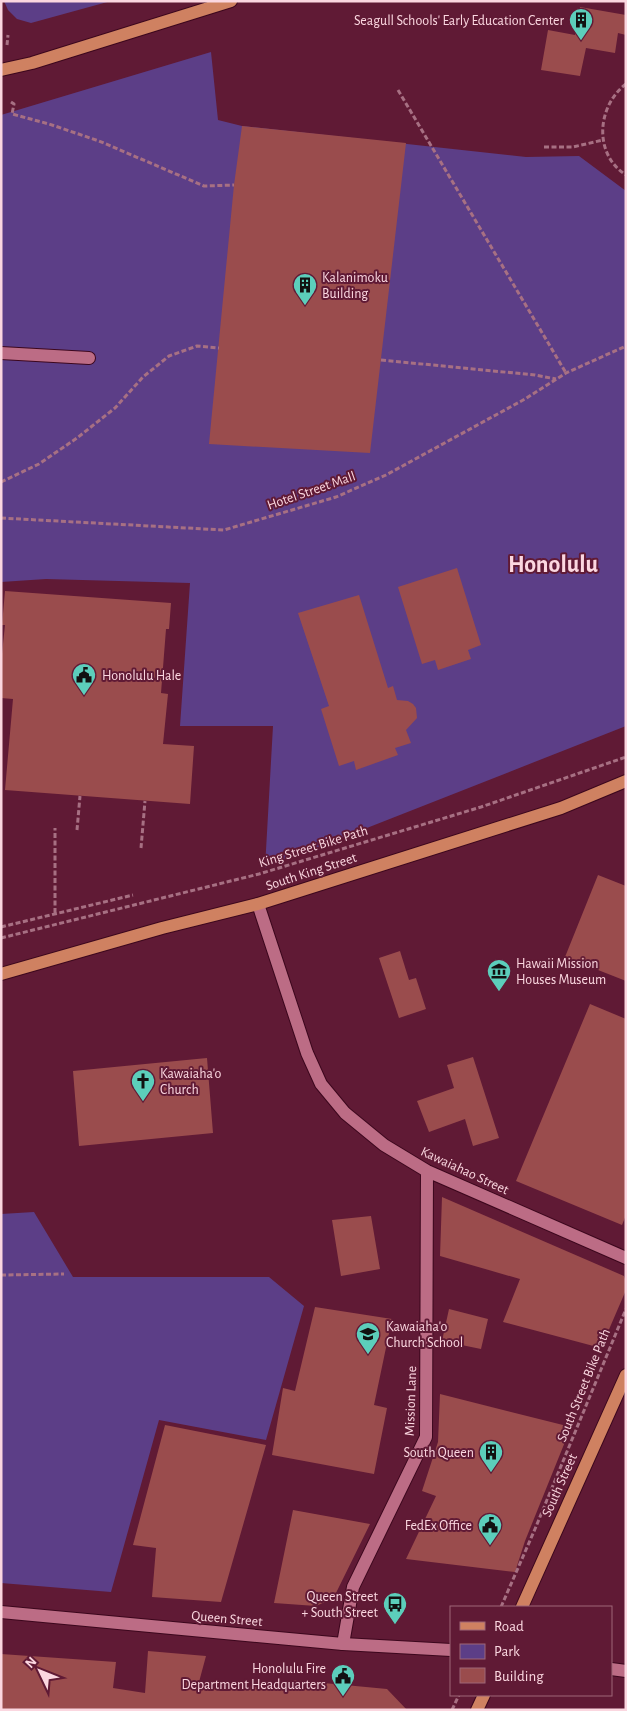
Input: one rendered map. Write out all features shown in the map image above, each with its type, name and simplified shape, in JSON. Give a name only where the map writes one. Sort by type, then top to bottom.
[{"type":"main road","points":[[1,70],[32,63],[231,1]]},
{"type":"main road","name":"South King Street","points":[[1,974],[162,928],[258,904],[560,808],[626,781]]},
{"type":"main road","name":"South Street","points":[[522,1606],[626,1375]]},
{"type":"main road","points":[[477,1710],[484,1696]]},
{"type":"street","points":[[1,354],[89,358]]},
{"type":"street","name":"Kawaiahao Street","points":[[258,904],[307,1053],[322,1084],[345,1113],[384,1145],[427,1171],[626,1258]]},
{"type":"street","name":"Mission Lane","points":[[343,1644],[353,1587],[426,1437],[427,1171]]},
{"type":"street","name":"Queen Street","points":[[1,1612],[343,1644],[450,1650]]},
{"type":"street","points":[[612,1669],[626,1671]]},
{"type":"path","points":[[1,40],[8,43],[8,36]]},
{"type":"path","points":[[626,84],[618,90],[608,105],[602,122],[603,140],[609,157],[620,171],[626,175]]},
{"type":"path","points":[[398,90],[566,373]]},
{"type":"path","points":[[11,102],[14,104],[12,114],[99,141],[204,186],[234,185]]},
{"type":"path","points":[[544,147],[572,147],[603,140]]},
{"type":"path","points":[[1,482],[40,464],[77,438],[115,408],[143,376],[169,356],[197,346],[219,348]]},
{"type":"path","name":"Hotel Street Mall","points":[[1,518],[224,530],[336,497],[386,475],[525,399],[566,373],[626,346]]},
{"type":"path","points":[[381,360],[535,375],[556,379]]},
{"type":"path","name":"King Street Bike Path","points":[[1,938],[259,874],[481,807],[626,757]]},
{"type":"path","points":[[77,830],[80,796]]},
{"type":"path","points":[[141,848],[145,800]]},
{"type":"path","points":[[55,828],[55,914]]},
{"type":"path","points":[[1,927],[133,895]]},
{"type":"path","points":[[1,1275],[64,1274]]},
{"type":"path","name":"South Street Bike Path","points":[[500,1606],[535,1529],[626,1309]]},
{"type":"path","points":[[452,1710],[459,1696]]},
{"type":"green space","points":[[4,1],[111,1],[31,23],[17,19],[8,10]]},
{"type":"green space","points":[[211,52],[218,120],[242,126],[526,157],[579,156],[626,191],[626,726],[265,868],[273,726],[180,726],[190,583],[46,579],[1,582],[1,115]]},
{"type":"green space","points":[[34,1212],[73,1277],[269,1277],[304,1306],[266,1440],[159,1420],[111,1592],[1,1583],[1,1214]]},
{"type":"building","name":"Seagull Schools' Early Education Center","points":[[580,7],[626,15],[626,35],[618,33],[615,53],[586,48],[580,76],[541,70],[548,30],[575,35]]},
{"type":"building","name":"Kalanimoku Building","points":[[242,126],[406,143],[370,453],[209,444],[234,185]]},
{"type":"building","points":[[457,568],[481,645],[468,650],[471,659],[438,670],[435,660],[422,664],[398,587]]},
{"type":"building","name":"Honolulu Hale","points":[[5,591],[171,603],[169,629],[166,629],[161,693],[168,694],[163,744],[194,746],[190,804],[5,790],[13,699],[1,698],[1,663],[5,625],[2,625]]},
{"type":"building","points":[[359,595],[388,688],[393,686],[397,700],[408,701],[413,704],[416,708],[417,718],[406,730],[411,743],[395,748],[398,755],[356,770],[354,761],[339,766],[321,709],[329,706],[298,613]]},
{"type":"building","points":[[598,875],[626,886],[626,981],[565,957]]},
{"type":"building","points":[[400,951],[409,980],[416,978],[426,1009],[399,1018],[379,958]]},
{"type":"building","points":[[590,1004],[626,1019],[626,1215],[622,1225],[516,1181]]},
{"type":"building","points":[[473,1057],[499,1138],[473,1146],[465,1119],[429,1132],[417,1101],[454,1088],[447,1065]]},
{"type":"building","name":"Kawaiaha'o Church","points":[[207,1058],[213,1133],[79,1146],[73,1071]]},
{"type":"building","points":[[442,1197],[624,1276],[626,1290],[601,1348],[503,1322],[520,1279],[440,1256]]},
{"type":"building","points":[[371,1216],[380,1269],[341,1276],[332,1220]]},
{"type":"building","points":[[315,1307],[392,1319],[374,1405],[387,1408],[374,1474],[272,1455],[283,1388],[295,1391]]},
{"type":"building","points":[[449,1309],[488,1319],[481,1349],[442,1341]]},
{"type":"building","name":"South Queen","points":[[440,1394],[571,1427],[525,1541],[515,1572],[406,1559],[436,1496],[422,1491],[438,1442]]},
{"type":"building","points":[[165,1425],[266,1445],[221,1602],[152,1597],[156,1548],[133,1545]]},
{"type":"building","points":[[293,1510],[370,1524],[335,1595],[316,1606],[274,1603]]},
{"type":"building","points":[[148,1651],[206,1656],[199,1682],[291,1690],[292,1680],[387,1689],[407,1710],[1,1710],[1,1654],[116,1662],[113,1688],[145,1693]]},
{"type":"place","name":"Seagull Schools' Early Education Center","points":[[581,41]]},
{"type":"place","name":"Kalanimoku Building","points":[[305,306]]},
{"type":"place","name":"Honolulu Hale","points":[[84,696]]},
{"type":"place","name":"Hawaii Mission Houses Museum","points":[[499,992]]},
{"type":"place","name":"Kawaiaha'o Church","points":[[143,1102]]},
{"type":"place","name":"Kawaiaha'o Church School","points":[[368,1355]]},
{"type":"place","name":"South Queen","points":[[491,1473]]},
{"type":"place","name":"FedEx Office","points":[[490,1546]]},
{"type":"place","name":"Queen Street + South Street","points":[[395,1625]]},
{"type":"place","name":"Honolulu Fire Department Headquarters","points":[[343,1697]]},
{"type":"district","name":"Honolulu","points":[[553,564]]}]
